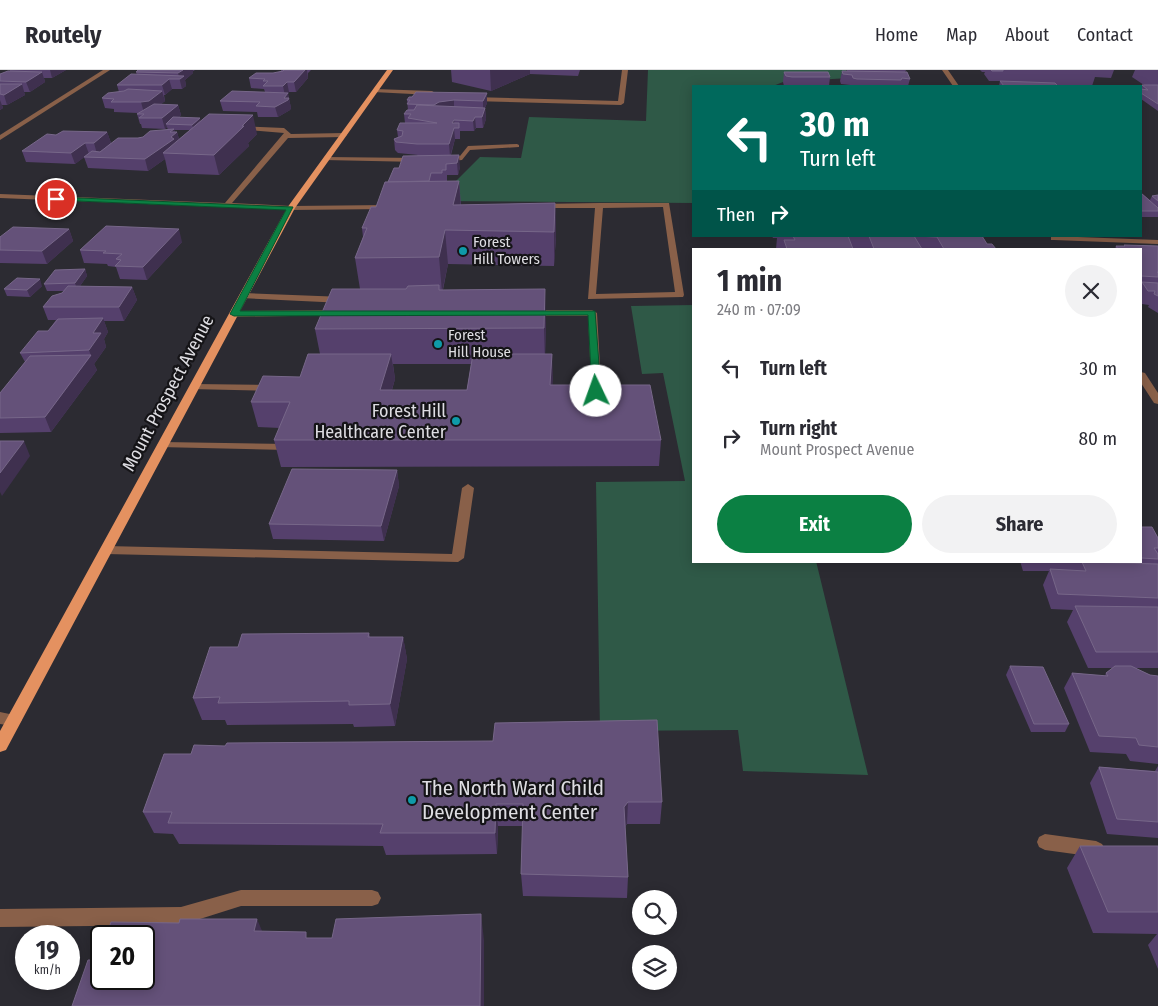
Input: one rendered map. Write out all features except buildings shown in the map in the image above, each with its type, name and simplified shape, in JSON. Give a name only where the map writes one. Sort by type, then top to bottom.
[{"type":"main road","name":"Mount Prospect Avenue","points":[[0,746],[7,719],[106,550],[291,208],[390,70]]},
{"type":"street","points":[[0,138],[107,70]]},
{"type":"street","points":[[462,98],[621,103],[625,70]]},
{"type":"street","points":[[945,70],[955,85]]},
{"type":"street","points":[[375,91],[427,92],[444,96]]},
{"type":"street","points":[[226,206],[288,132],[284,130],[234,128]]},
{"type":"street","points":[[286,136],[344,135]]},
{"type":"street","points":[[326,159],[452,160],[462,158],[468,148],[517,146]]},
{"type":"street","points":[[0,196],[291,208],[397,207]]},
{"type":"street","points":[[531,206],[666,205],[680,295],[591,297],[599,206]]},
{"type":"street","points":[[1053,237],[1158,242]]},
{"type":"street","points":[[1053,237],[1059,248]]},
{"type":"street","points":[[244,296],[350,300]]},
{"type":"street","points":[[234,314],[353,313]]},
{"type":"street","points":[[522,313],[592,313],[597,411]]},
{"type":"street","points":[[1142,377],[1158,401]]},
{"type":"street","points":[[194,387],[283,388]]},
{"type":"street","points":[[163,444],[288,447]]},
{"type":"street","points":[[106,550],[458,558],[468,488]]},
{"type":"street","points":[[1045,842],[1114,850]]},
{"type":"street","points":[[0,918],[181,916],[241,898],[372,898]]},
{"type":"green space","points":[[648,70],[846,70],[849,78],[783,82],[776,85],[692,85],[692,203],[436,201],[480,157],[521,158],[529,117],[646,121]]},
{"type":"green space","points":[[692,305],[692,563],[816,563],[868,775],[743,771],[738,730],[600,731],[596,482],[685,481],[663,373],[642,374],[631,306]]},
{"type":"place","name":"Forest Hill Towers","points":[[463,251]]},
{"type":"place","name":"Forest Hill House","points":[[438,344]]},
{"type":"place","name":"Forest Hill Healthcare Center","points":[[456,421]]},
{"type":"place","name":"The North Ward Child Development Center","points":[[412,800]]},
{"type":"route","points":[[56,199],[291,208],[234,314],[592,313],[596,391]]}]
